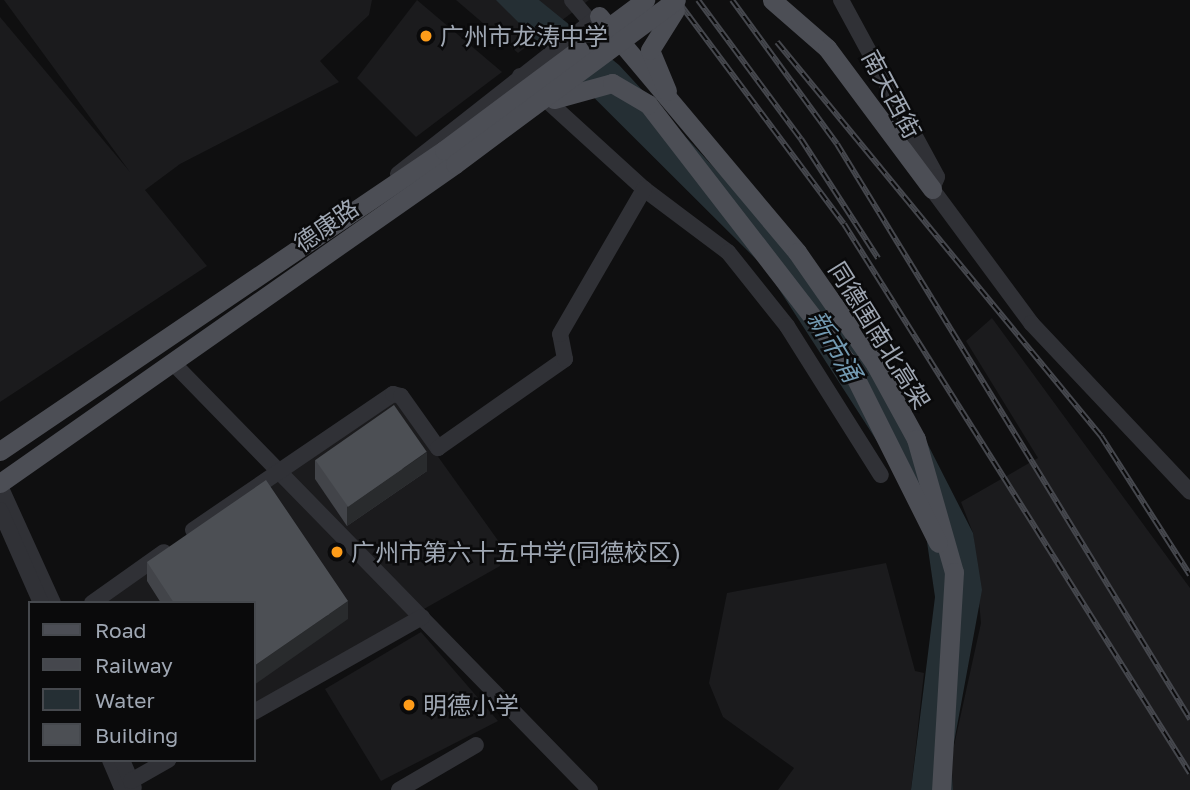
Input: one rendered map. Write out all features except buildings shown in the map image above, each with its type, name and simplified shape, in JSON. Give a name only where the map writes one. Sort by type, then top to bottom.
[{"type":"main road","name":"德康路","points":[[0,484],[173,363],[449,157],[645,0]]},
{"type":"main road","points":[[772,0],[827,48],[932,189]]},
{"type":"main road","name":"德康路","points":[[0,451],[369,202],[531,109],[683,1]]},
{"type":"main road","points":[[683,1],[650,50],[657,78],[783,217],[886,358],[937,462],[954,572]]},
{"type":"main road","name":"同德围南北高架","points":[[591,23],[730,174],[843,315],[900,407],[938,502],[954,572],[941,790]]},
{"type":"main road","points":[[531,109],[612,83],[631,89],[656,112],[848,363],[938,543]]},
{"type":"main road","name":"同德围南北高架","points":[[730,174],[880,388],[914,458],[938,543],[942,622],[928,750],[930,790]]},
{"type":"street","points":[[369,202],[435,140],[591,23],[572,0]]},
{"type":"street","name":"南天西街","points":[[841,0],[937,177],[932,189]]},
{"type":"street","points":[[520,76],[644,189],[728,252],[787,326],[881,475]]},
{"type":"street","points":[[95,601],[278,470],[393,394],[401,396],[438,448],[565,359],[560,334],[644,189]]},
{"type":"street","points":[[932,189],[1031,323],[1190,492]]},
{"type":"street","points":[[173,363],[590,790]]},
{"type":"street","points":[[0,484],[51,601]]},
{"type":"street","points":[[0,510],[40,601]]},
{"type":"street","points":[[256,711],[422,617]]},
{"type":"street","points":[[399,790],[476,745]]},
{"type":"street","points":[[111,762],[130,787]]},
{"type":"street","points":[[123,762],[130,787]]},
{"type":"street","points":[[130,787],[165,762]]},
{"type":"shaded area","points":[[4,0],[372,0],[369,15],[320,61],[339,82],[180,164],[145,190],[207,266],[0,402],[0,17],[130,172]]},
{"type":"shaded area","name":"广州市龙涛中学","points":[[417,0],[502,72],[416,137],[357,78]]},
{"type":"shaded area","points":[[456,0],[589,0],[518,53]]},
{"type":"shaded area","points":[[992,318],[1190,588],[1190,790],[953,790],[951,759],[981,623],[973,533],[961,502],[1038,458],[966,341]]},
{"type":"shaded area","name":"广州市第六十五中学(同德校区)","points":[[396,398],[502,546],[500,566],[256,704],[256,601],[102,601]]},
{"type":"shaded area","points":[[886,563],[915,671],[924,673],[911,790],[778,790],[794,768],[723,717],[709,683],[727,593]]},
{"type":"shaded area","name":"明德小学","points":[[421,632],[498,721],[381,781],[325,689]]},
{"type":"water","name":"新市涌","points":[[496,0],[539,0],[619,65],[757,214],[922,433],[973,533],[982,590],[951,759],[953,790],[911,790],[935,597],[926,535],[904,483],[766,269]]},
{"type":"railway","points":[[677,0],[844,224],[1190,773]]},
{"type":"railway","points":[[698,0],[801,139],[878,258]]},
{"type":"railway","points":[[732,0],[837,144],[1190,719]]},
{"type":"railway","points":[[777,42],[1101,436],[1190,575]]},
{"type":"place","name":"广州市龙涛中学","points":[[426,36]]},
{"type":"place","name":"广州市第六十五中学(同德校区)","points":[[337,552]]},
{"type":"place","name":"明德小学","points":[[409,705]]}]
